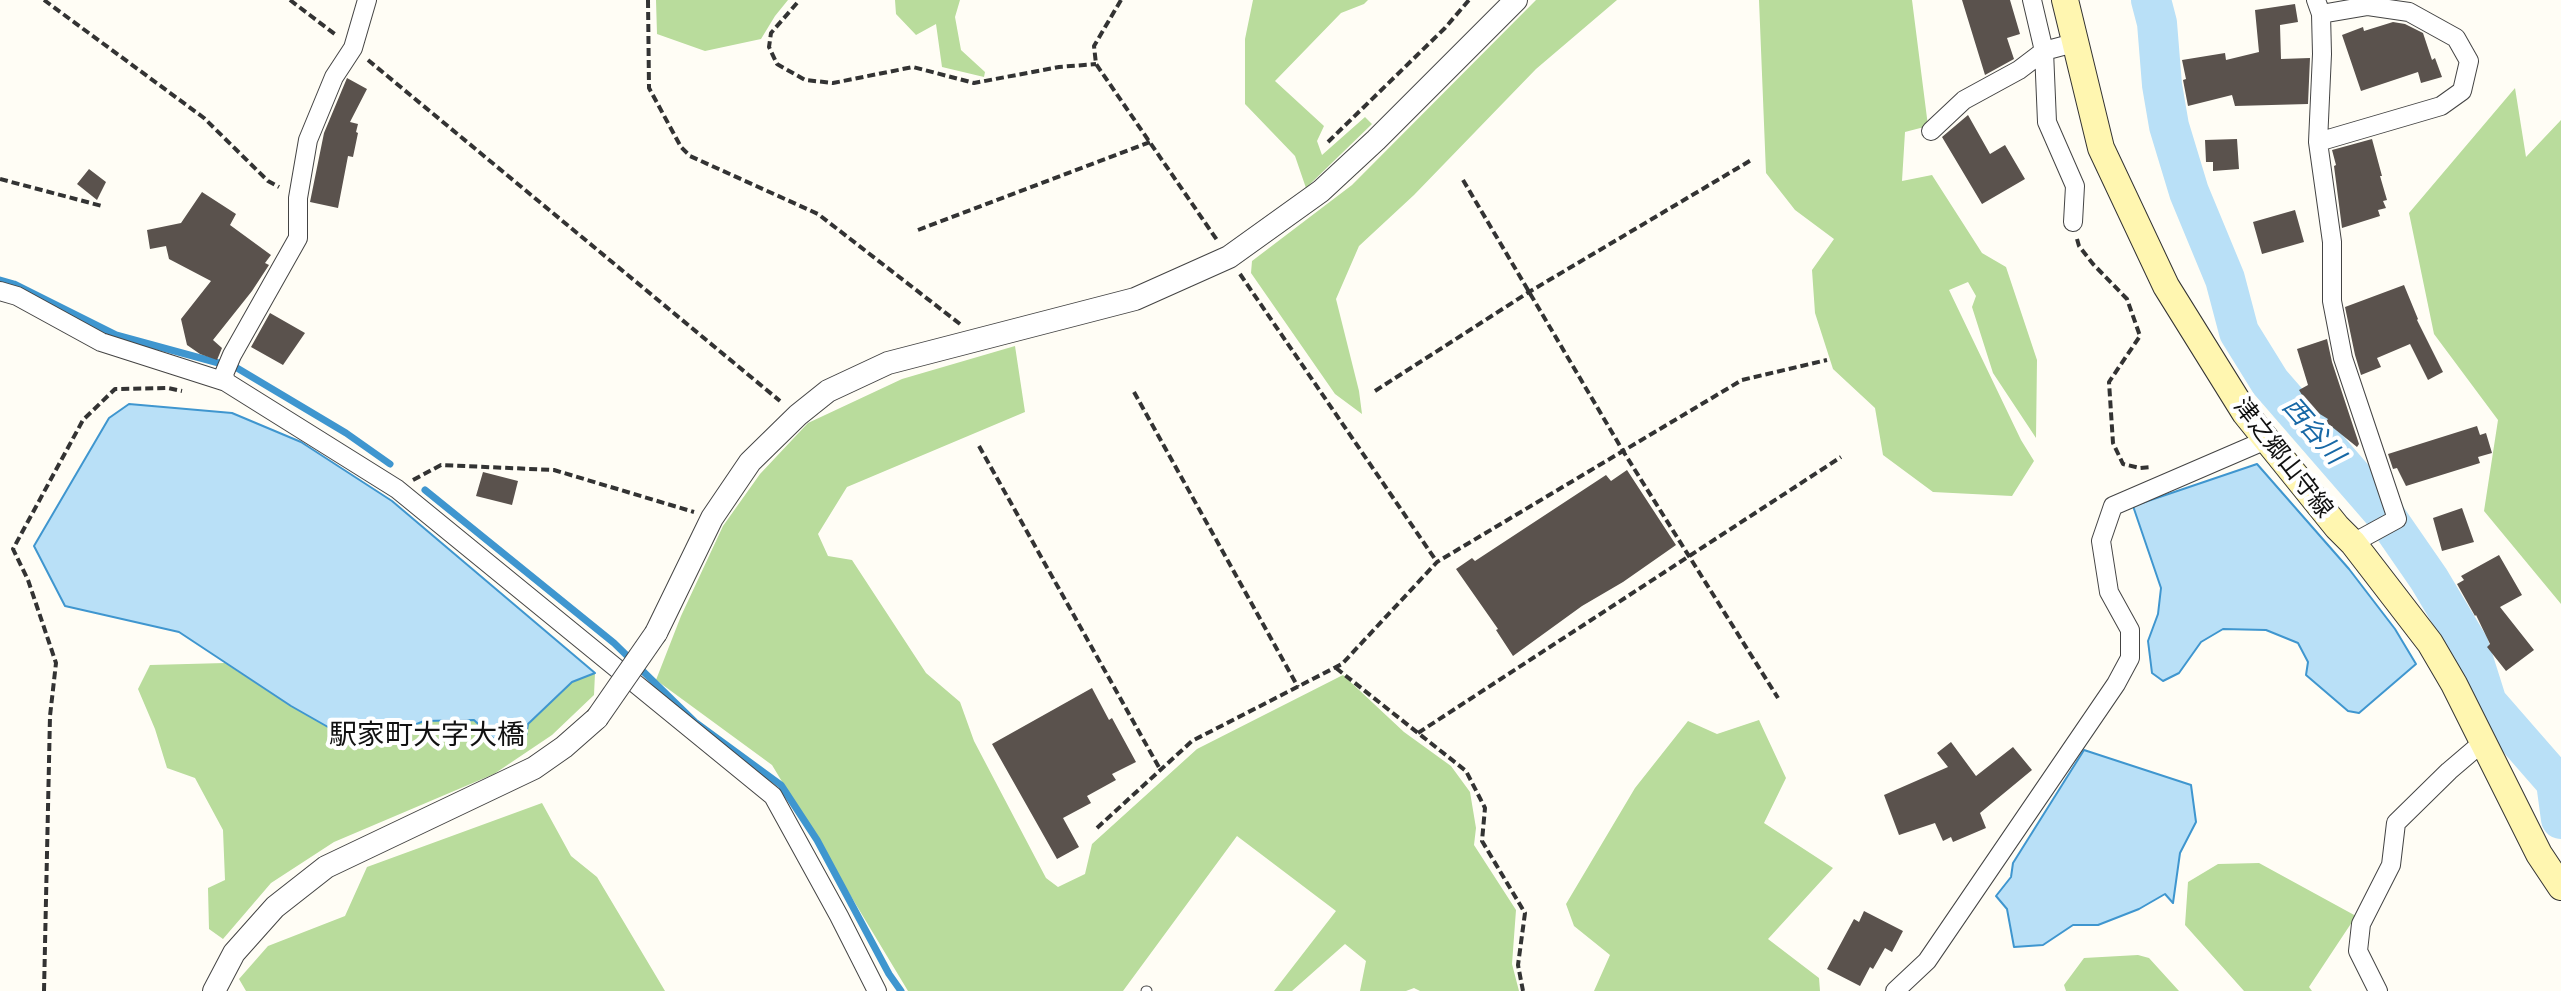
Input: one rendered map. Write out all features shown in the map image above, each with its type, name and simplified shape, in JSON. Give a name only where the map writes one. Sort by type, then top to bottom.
[{"type":"main road","name":"津之郷山守線","points":[[2065,0],[2101,148],[2166,286],[2206,353],[2266,440],[2353,543],[2430,643],[2454,684],[2539,854],[2561,887]]},
{"type":"street","points":[[225,378],[232,355],[298,238],[298,198],[308,140],[334,77],[353,48],[367,0]]},
{"type":"street","points":[[214,991],[234,953],[275,907],[326,867],[534,768],[597,718],[656,633],[712,518],[750,462],[798,415],[828,391],[888,363],[1135,299],[1229,257],[1321,191],[1516,0]]},
{"type":"street","points":[[2032,0],[2044,51],[2047,122],[2075,186],[2073,222]]},
{"type":"street","points":[[2318,142],[2441,106],[2462,91],[2469,61],[2456,38],[2409,12],[2368,6],[2318,7],[2322,54],[2318,142],[2332,242],[2332,301],[2343,358],[2397,519],[2353,543]]},
{"type":"street","points":[[1931,131],[1964,100],[2019,70],[2044,51],[2074,43]]},
{"type":"street","points":[[0,291],[17,296],[101,342],[225,378],[397,489],[773,796],[877,991]]},
{"type":"street","points":[[1895,991],[1927,961],[2116,684],[2130,658],[2130,630],[2109,592],[2101,541],[2113,506],[2266,440]]},
{"type":"street","points":[[2378,991],[2358,951],[2361,924],[2391,865],[2396,823],[2483,742]]},
{"type":"path","points":[[44,0],[204,118],[268,181],[298,198]]},
{"type":"path","points":[[290,0],[353,48],[798,415]]},
{"type":"path","points":[[648,0],[649,88],[681,147],[690,156],[818,214],[964,327],[973,341]]},
{"type":"path","points":[[1121,0],[1094,46],[1096,64],[1437,562]]},
{"type":"path","points":[[1328,142],[1445,28],[1469,0]]},
{"type":"path","points":[[797,3],[771,33],[769,47],[777,64],[805,80],[833,83],[913,67],[974,83],[1059,67],[1096,64]]},
{"type":"path","points":[[918,230],[1150,142]]},
{"type":"path","points":[[1375,391],[1529,292],[1753,159]]},
{"type":"path","points":[[0,179],[102,206]]},
{"type":"path","points":[[1463,180],[1623,451],[1778,698]]},
{"type":"path","points":[[2073,222],[2079,246],[2127,299],[2140,336],[2109,382],[2113,443],[2123,464],[2155,467]]},
{"type":"path","points":[[1097,828],[1192,741],[1342,664],[1437,562],[1742,380],[1827,360]]},
{"type":"path","points":[[44,991],[50,716],[56,663],[28,580],[13,549],[83,420],[115,389],[168,388],[195,394]]},
{"type":"path","points":[[1134,392],[1298,687]]},
{"type":"path","points":[[979,446],[1161,771]]},
{"type":"path","points":[[1418,733],[1841,457]]},
{"type":"path","points":[[397,489],[441,465],[554,470],[712,518]]},
{"type":"path","points":[[1336,668],[1466,771],[1485,808],[1482,841],[1525,913],[1518,965],[1523,991]]},
{"type":"green space","points":[[656,0],[788,0],[761,39],[705,51],[657,34]]},
{"type":"green space","points":[[895,0],[960,0],[955,17],[961,50],[985,72],[984,77],[942,67],[936,24],[916,35],[896,14]]},
{"type":"green space","points":[[1253,0],[1368,0],[1341,13],[1275,81],[1324,126],[1317,141],[1322,155],[1365,117],[1372,124],[1306,188],[1295,156],[1245,104],[1245,39]]},
{"type":"green space","points":[[1536,0],[1617,0],[1536,69],[1414,195],[1359,246],[1336,299],[1362,414],[1335,394],[1251,273],[1252,261],[1352,185]]},
{"type":"green space","points":[[1759,0],[1912,0],[1928,126],[1905,132],[1902,181],[1932,175],[1982,253],[2006,267],[2037,360],[2036,438],[1993,373],[1972,307],[1976,296],[1968,282],[1949,290],[2034,461],[2012,496],[1933,492],[1883,455],[1875,408],[1833,369],[1815,313],[1812,270],[1834,239],[1795,210],[1766,173]]},
{"type":"green space","points":[[2515,88],[2526,157],[2561,120],[2561,604],[2484,511],[2498,420],[2434,334],[2409,213]]},
{"type":"green space","points":[[1015,346],[1025,412],[847,487],[818,534],[828,556],[852,560],[926,673],[960,702],[974,741],[1046,878],[1058,887],[1085,874],[1092,844],[1197,749],[1343,675],[1404,732],[1451,766],[1470,792],[1476,828],[1474,845],[1516,910],[1512,964],[1519,991],[1420,991],[1414,988],[1406,991],[1360,991],[1366,961],[1345,944],[1292,991],[1274,991],[1336,911],[1237,836],[1123,991],[908,991],[772,765],[656,680],[681,616],[723,526],[760,474],[808,423],[902,379]]},
{"type":"green space","points":[[225,663],[291,706],[407,728],[423,721],[474,720],[496,741],[525,741],[528,724],[572,682],[595,673],[594,695],[552,735],[494,774],[334,842],[271,883],[223,939],[209,929],[208,888],[225,880],[223,830],[195,778],[167,768],[138,689],[150,665]]},
{"type":"green space","points":[[1759,720],[1786,778],[1764,823],[1833,868],[1768,939],[1819,978],[1820,991],[1594,991],[1610,955],[1574,926],[1566,904],[1635,788],[1688,721],[1717,734]]},
{"type":"green space","points":[[542,803],[571,856],[597,877],[665,991],[246,991],[239,979],[268,946],[345,916],[367,867]]},
{"type":"green space","points":[[2259,863],[2356,916],[2309,987],[2312,991],[2244,991],[2185,925],[2188,882],[2218,864]]},
{"type":"green space","points":[[2138,955],[2149,958],[2179,991],[2066,991],[2064,985],[2084,958]]},
{"type":"water","points":[[129,404],[232,413],[301,442],[392,501],[595,673],[572,682],[528,724],[525,742],[496,741],[474,720],[424,721],[407,728],[374,720],[342,735],[291,706],[179,632],[65,606],[34,546],[109,418]]},
{"type":"water","points":[[2257,464],[2349,569],[2395,629],[2416,664],[2359,713],[2348,711],[2306,675],[2308,662],[2298,643],[2266,630],[2223,629],[2201,642],[2179,673],[2163,681],[2152,673],[2148,641],[2158,614],[2161,588],[2133,506]]},
{"type":"water","points":[[2084,750],[2191,785],[2196,822],[2180,853],[2173,903],[2165,894],[2139,909],[2098,925],[2073,925],[2043,945],[2014,947],[2007,909],[1996,896],[2011,877],[2013,863]]},
{"type":"building","points":[[1962,0],[2010,0],[2020,34],[2007,38],[2014,59],[1985,75]]},
{"type":"building","points":[[2295,4],[2298,22],[2280,25],[2281,59],[2310,58],[2308,104],[2235,106],[2232,95],[2188,106],[2182,60],[2225,53],[2226,60],[2259,52],[2255,10]]},
{"type":"building","points":[[2393,22],[2423,33],[2432,60],[2435,58],[2442,77],[2421,83],[2418,72],[2361,91],[2342,35],[2363,27],[2364,31]]},
{"type":"building","points":[[347,78],[367,89],[350,122],[358,124],[358,133],[353,157],[348,156],[338,208],[310,202],[324,133]]},
{"type":"building","points":[[1968,115],[1990,154],[2005,145],[2025,179],[1982,204],[1942,137]]},
{"type":"building","points":[[2237,139],[2239,169],[2213,171],[2213,162],[2206,162],[2205,140]]},
{"type":"building","points":[[2372,139],[2387,200],[2383,201],[2386,208],[2378,210],[2380,216],[2342,228],[2332,150]]},
{"type":"building","points":[[89,169],[106,182],[97,200],[77,184]]},
{"type":"building","points":[[202,192],[236,214],[230,225],[271,255],[265,263],[269,265],[252,291],[213,340],[222,348],[217,360],[187,345],[181,319],[211,281],[169,259],[166,246],[150,249],[147,230],[181,223]]},
{"type":"building","points":[[2295,210],[2304,242],[2262,254],[2253,222]]},
{"type":"building","points":[[2404,285],[2417,320],[2443,372],[2428,380],[2410,344],[2377,358],[2381,367],[2361,375],[2345,307]]},
{"type":"building","points":[[270,313],[305,333],[283,365],[251,347]]},
{"type":"building","points":[[2327,339],[2359,444],[2357,447],[2326,422],[2328,419],[2310,408],[2299,390],[2308,385],[2297,349]]},
{"type":"building","points":[[2477,426],[2480,435],[2486,433],[2492,453],[2478,457],[2480,463],[2406,486],[2397,468],[2393,469],[2388,454]]},
{"type":"building","points":[[1627,470],[1676,545],[1582,606],[1513,656],[1456,569],[1472,558],[1475,561],[1606,475],[1611,481]]},
{"type":"building","points":[[483,472],[518,481],[512,505],[476,496]]},
{"type":"building","points":[[2462,508],[2474,542],[2442,551],[2433,518]]},
{"type":"building","points":[[2499,555],[2522,595],[2500,607],[2534,650],[2506,671],[2487,647],[2490,644],[2457,584],[2464,580],[2461,576]]},
{"type":"building","points":[[1092,688],[1136,762],[1112,774],[1116,780],[1087,796],[1091,803],[1063,818],[1079,847],[1057,859],[992,744]]},
{"type":"building","points":[[1951,742],[1976,776],[2013,747],[2032,770],[1980,813],[1986,828],[1953,842],[1951,837],[1943,841],[1935,823],[1899,835],[1884,795],[1948,767],[1937,753]]},
{"type":"building","points":[[1864,911],[1903,931],[1892,952],[1885,948],[1860,986],[1827,969],[1854,919],[1859,922]]},
{"type":"waterway","name":"西谷川","points":[[2151,0],[2157,23],[2169,126],[2189,192],[2225,279],[2239,332],[2270,382],[2382,511],[2429,579],[2469,646],[2487,703],[2556,782],[2561,819]]},
{"type":"waterway","points":[[0,280],[116,335],[237,368],[346,433],[390,464]]},
{"type":"waterway","points":[[425,490],[614,643],[695,722],[781,785],[817,840],[901,991]]},
{"type":"district","name":"駅家町大字大橋","points":[[427,735]]}]
